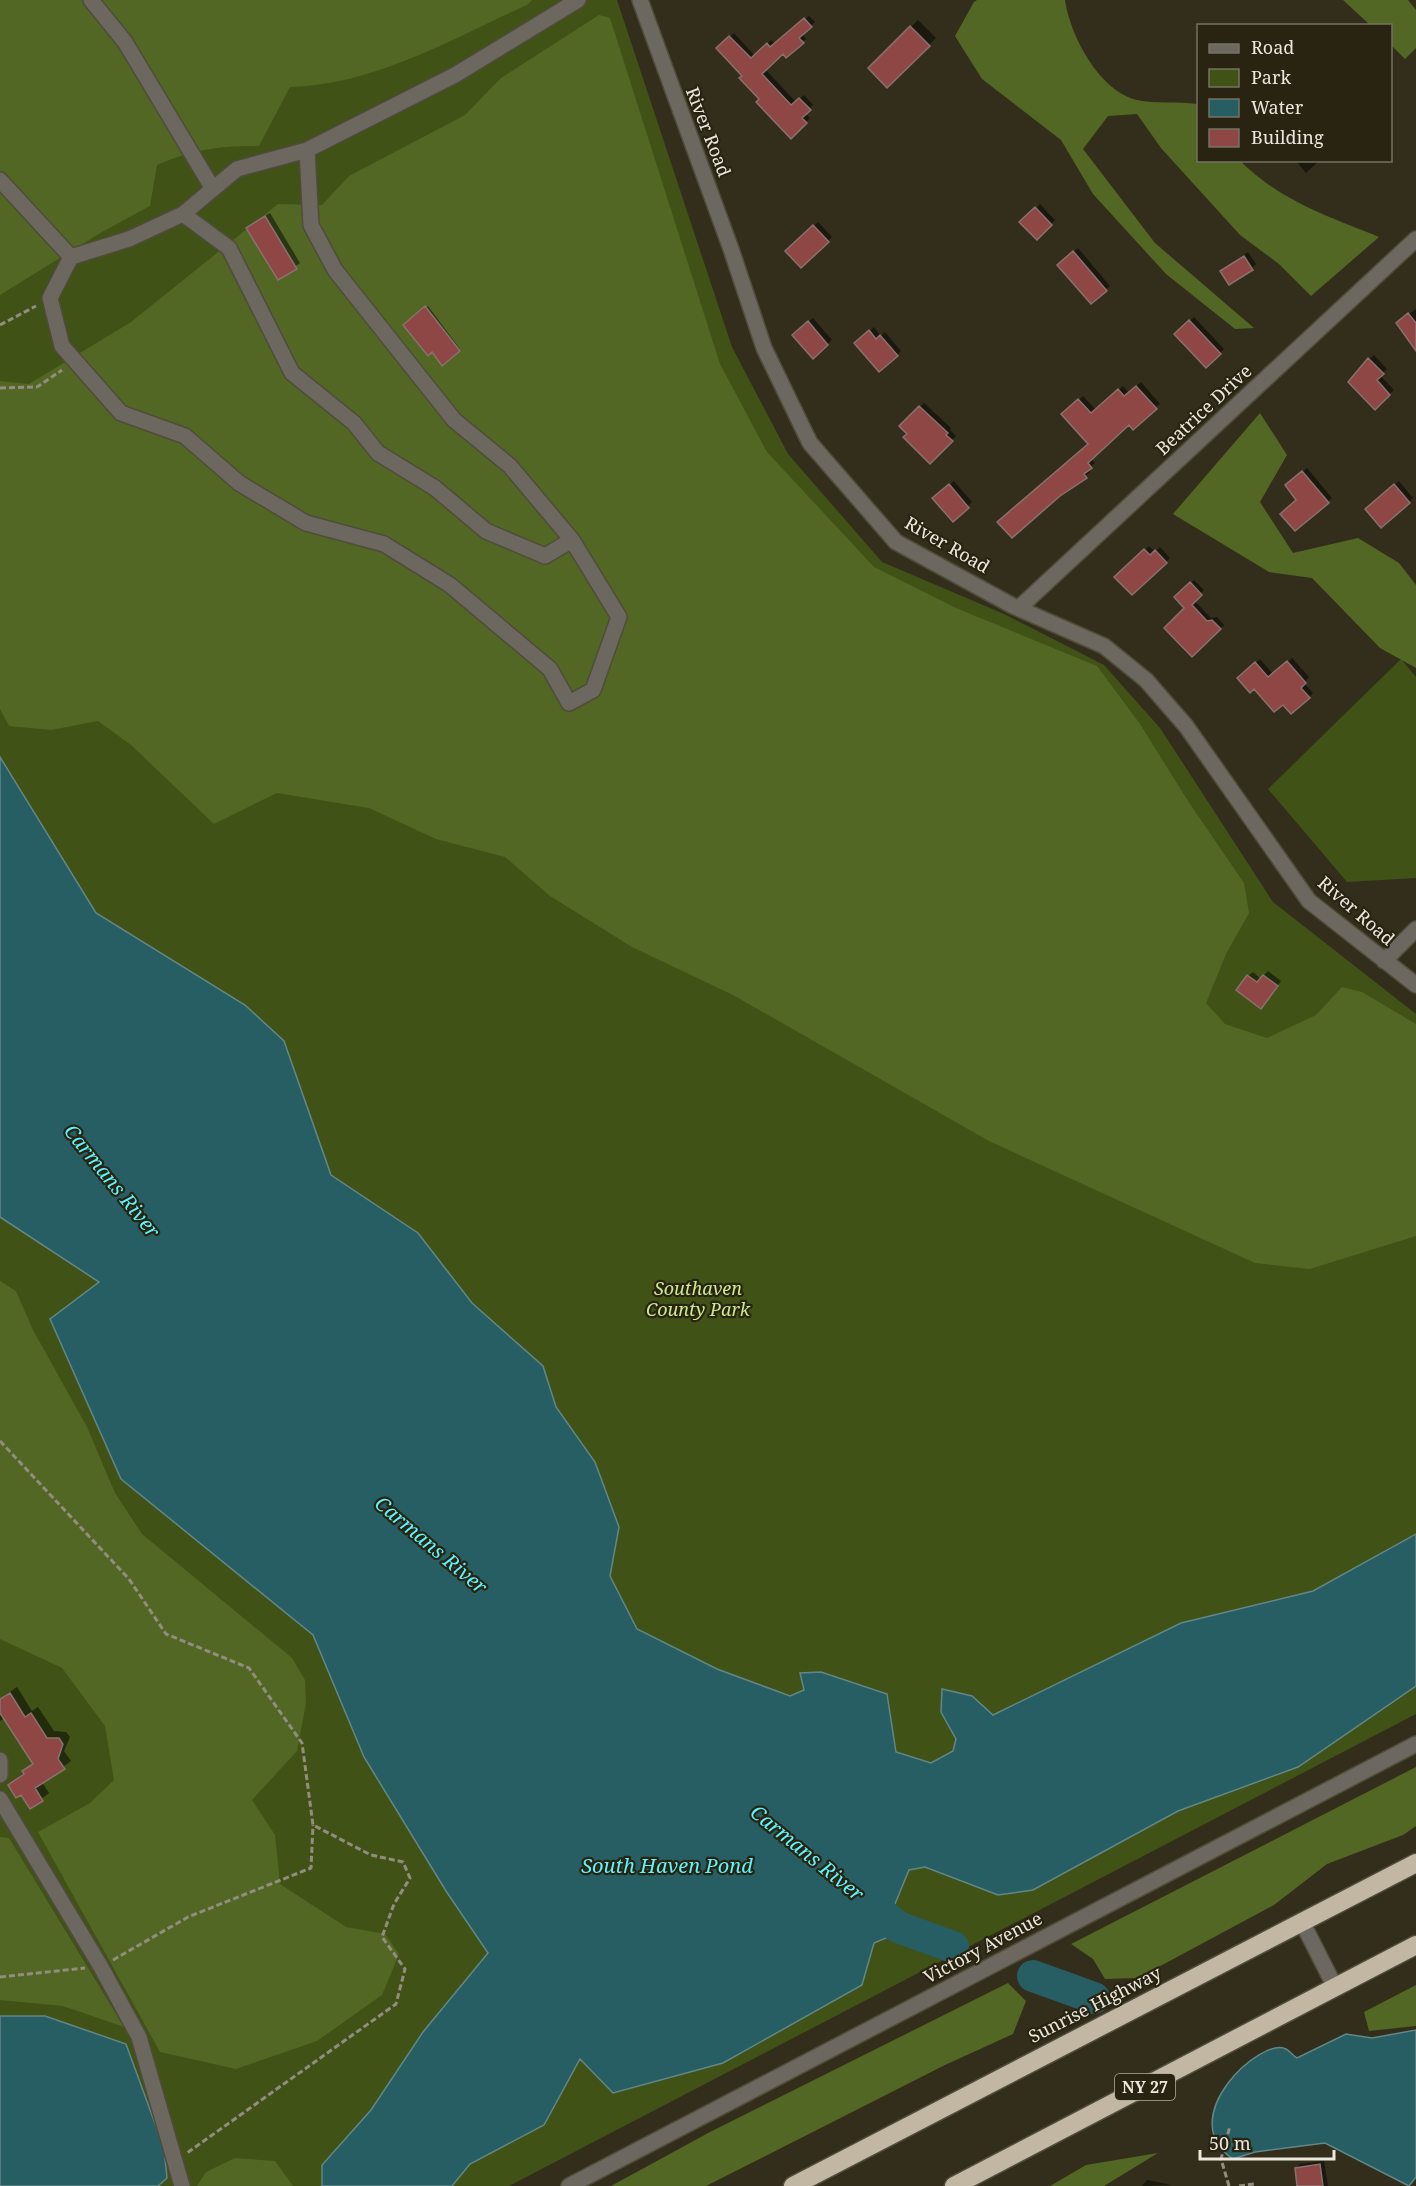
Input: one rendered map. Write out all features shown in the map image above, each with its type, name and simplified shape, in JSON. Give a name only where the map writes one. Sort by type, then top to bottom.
[{"type":"highway","name":"Sunrise Highway","points":[[793,2186],[1416,1863]]},
{"type":"highway","name":"NY 27","points":[[954,2186],[1416,1945]]},
{"type":"street","points":[[91,0],[125,42],[213,189]]},
{"type":"street","points":[[307,150],[311,225],[335,270],[454,420],[510,466],[572,540],[619,617],[593,690],[569,703],[550,669],[450,585],[384,544],[306,523],[239,483],[185,436],[121,413],[62,346],[50,298],[71,257],[129,239],[183,214],[237,169],[307,150],[455,75],[578,0]]},
{"type":"street","name":"River Road","points":[[640,0],[731,249],[764,348],[810,443],[896,542],[1019,608],[1104,646],[1146,680],[1186,726],[1309,901],[1416,985]]},
{"type":"street","points":[[0,180],[71,257]]},
{"type":"street","points":[[183,214],[229,248],[292,373],[354,423],[378,453],[435,489],[486,531],[544,556],[572,540]]},
{"type":"street","name":"Beatrice Drive","points":[[1019,608],[1416,239]]},
{"type":"street","points":[[1384,962],[1416,928]]},
{"type":"street","name":"Victory Avenue","points":[[569,2186],[1416,1744]]},
{"type":"street","points":[[0,1760],[0,1775]]},
{"type":"street","points":[[0,1799],[101,1967],[140,2037],[182,2186]]},
{"type":"street","points":[[1302,1922],[1335,1987]]},
{"type":"path","points":[[0,325],[50,298]]},
{"type":"path","points":[[0,388],[37,387],[75,361]]},
{"type":"path","points":[[0,1441],[129,1579],[166,1634],[249,1668],[302,1743],[313,1825],[311,1868],[188,1917],[101,1967],[0,1977]]},
{"type":"path","points":[[176,2160],[213,2136],[396,2004],[405,1969],[382,1937],[394,1904],[410,1878],[403,1862],[371,1855],[313,1825]]},
{"type":"path","points":[[1229,2186],[1221,2159],[1230,2126]]},
{"type":"path","points":[[1239,2186],[1254,2184]]},
{"type":"green space","name":"Southaven County Park","points":[[0,0],[617,0],[732,347],[788,454],[882,562],[1004,614],[1104,665],[1160,728],[1273,902],[1416,1014],[1416,1714],[509,2186],[0,2186]]},
{"type":"green space","points":[[0,0],[532,0],[527,5],[441,45],[382,69],[352,78],[290,87],[259,146],[207,150],[183,155],[157,165],[150,206],[102,232],[0,295]]},
{"type":"green space","points":[[977,0],[1065,0],[1080,45],[1110,86],[1123,95],[1137,100],[1197,104],[1197,162],[1241,162],[1272,187],[1305,206],[1379,237],[1311,296],[1279,264],[1240,235],[1161,148],[1137,114],[1108,116],[1083,149],[1155,243],[1254,328],[1235,329],[1166,274],[1093,194],[1061,140],[982,79],[955,36]]},
{"type":"green space","points":[[1343,0],[1408,0],[1416,10],[1416,48],[1405,59],[1392,46],[1392,24],[1369,24]]},
{"type":"green space","points":[[599,15],[610,18],[720,364],[767,452],[874,567],[956,608],[1097,666],[1140,724],[1188,801],[1244,883],[1249,913],[1226,954],[1206,1003],[1225,1024],[1267,1038],[1316,1015],[1342,987],[1362,992],[1416,1024],[1416,1236],[1310,1269],[1255,1263],[989,1141],[733,995],[632,947],[550,896],[505,857],[436,839],[369,808],[277,793],[214,824],[131,745],[98,721],[51,730],[9,726],[0,709],[0,381],[29,384],[131,322],[278,204],[322,205],[349,176],[465,115],[501,78]]},
{"type":"green space","points":[[1260,413],[1287,455],[1260,502],[1293,553],[1358,538],[1399,563],[1416,585],[1416,668],[1380,648],[1312,578],[1269,572],[1173,514]]},
{"type":"green space","points":[[1401,659],[1416,677],[1416,878],[1347,882],[1268,789]]},
{"type":"green space","points":[[0,1281],[16,1291],[33,1330],[87,1427],[115,1493],[142,1534],[292,1658],[305,1680],[306,1703],[297,1751],[252,1800],[275,1835],[280,1884],[346,1927],[385,1934],[399,1954],[382,1995],[317,2041],[236,2069],[160,2052],[38,1832],[90,1803],[114,1780],[105,1726],[62,1668],[0,1639]]},
{"type":"green space","points":[[1416,1767],[1416,1826],[1403,1835],[1327,1864],[1274,1905],[1138,1978],[1105,1979],[1093,1959],[1071,1944]]},
{"type":"green space","points":[[0,1837],[9,1838],[124,2027],[63,2006],[0,2000]]},
{"type":"green space","points":[[1008,1983],[1026,2001],[1013,2034],[945,2065],[706,2186],[611,2186],[710,2132]]},
{"type":"green space","points":[[1416,1985],[1416,2026],[1369,2031],[1364,2012]]},
{"type":"green space","points":[[1158,2153],[1104,2186],[1050,2186],[1086,2165]]},
{"type":"green space","points":[[235,2158],[275,2161],[293,2186],[197,2186],[206,2172]]},
{"type":"water","name":"South Haven Pond","points":[[0,757],[96,913],[245,1005],[284,1041],[331,1175],[418,1233],[472,1303],[543,1366],[556,1407],[595,1462],[619,1527],[610,1576],[637,1629],[717,1669],[790,1696],[804,1690],[800,1673],[821,1672],[887,1694],[896,1752],[931,1763],[953,1751],[956,1739],[941,1712],[942,1689],[972,1696],[993,1715],[1181,1623],[1313,1591],[1416,1534],[1416,1686],[1298,1767],[1178,1811],[1033,1890],[998,1895],[925,1867],[909,1870],[895,1904],[898,1912],[902,1914],[894,1938],[888,1937],[874,1943],[862,1985],[723,2063],[613,2093],[580,2059],[544,2125],[470,2164],[452,2186],[322,2186],[322,2165],[371,2110],[423,2032],[488,1953],[446,1891],[364,1757],[313,1635],[121,1479],[50,1319],[99,1282],[0,1217]]},
{"type":"water","points":[[0,2016],[45,2016],[126,2044],[164,2148],[167,2178],[158,2186],[0,2186]]},
{"type":"water","points":[[1416,2030],[1416,2177],[1409,2186],[1325,2143],[1255,2152],[1233,2159],[1217,2142],[1212,2123],[1217,2103],[1228,2084],[1243,2067],[1259,2055],[1274,2048],[1286,2049],[1297,2058],[1346,2034],[1372,2038]]},
{"type":"building","points":[[804,18],[812,27],[799,38],[804,43],[786,58],[783,54],[762,74],[791,105],[799,98],[811,110],[802,118],[807,123],[791,139],[756,102],[759,99],[739,78],[742,76],[716,48],[729,36],[751,58],[767,43],[770,47]]},
{"type":"building","points":[[910,26],[930,46],[887,88],[868,68]]},
{"type":"building","points":[[1035,207],[1052,225],[1037,240],[1019,222]]},
{"type":"building","points":[[265,216],[297,269],[278,280],[246,228]]},
{"type":"building","points":[[813,225],[829,242],[801,268],[785,251]]},
{"type":"building","points":[[1073,251],[1107,291],[1091,304],[1057,265]]},
{"type":"building","points":[[1244,256],[1253,270],[1229,285],[1220,271]]},
{"type":"building","points":[[425,306],[460,351],[442,366],[432,352],[428,356],[403,325]]},
{"type":"building","points":[[1408,313],[1416,323],[1416,351],[1396,323]]},
{"type":"building","points":[[1189,320],[1221,354],[1206,368],[1174,334]]},
{"type":"building","points":[[808,321],[828,345],[813,359],[792,335]]},
{"type":"building","points":[[869,330],[876,339],[880,335],[898,356],[879,372],[854,343]]},
{"type":"building","points":[[1368,358],[1384,374],[1377,380],[1390,395],[1375,410],[1348,382]]},
{"type":"building","points":[[1136,386],[1157,409],[1133,430],[1129,425],[1088,463],[1092,468],[1084,474],[1087,478],[1060,496],[1012,538],[997,522],[1088,444],[1061,414],[1078,399],[1091,413],[1118,389],[1124,396]]},
{"type":"building","points":[[919,406],[948,433],[946,435],[953,441],[930,464],[903,437],[907,434],[899,426]]},
{"type":"building","points":[[1302,471],[1329,503],[1295,531],[1280,514],[1296,500],[1285,485]]},
{"type":"building","points":[[949,484],[969,508],[953,522],[932,498]]},
{"type":"building","points":[[1394,484],[1410,503],[1381,528],[1365,509]]},
{"type":"building","points":[[1144,549],[1150,555],[1155,550],[1167,563],[1132,595],[1114,577]]},
{"type":"building","points":[[1190,582],[1202,595],[1192,605],[1207,621],[1212,620],[1221,629],[1192,657],[1164,628],[1184,608],[1174,597]]},
{"type":"building","points":[[1287,661],[1306,683],[1301,688],[1310,698],[1291,714],[1283,705],[1274,712],[1254,689],[1250,693],[1237,678],[1255,662],[1268,677]]},
{"type":"building","points":[[1247,975],[1257,982],[1263,975],[1278,986],[1261,1009],[1236,990]]},
{"type":"building","points":[[10,1693],[25,1717],[31,1713],[47,1738],[59,1738],[63,1744],[58,1759],[65,1769],[35,1788],[43,1801],[30,1809],[21,1795],[16,1798],[8,1785],[24,1774],[22,1771],[33,1764],[0,1713],[0,1699]]},
{"type":"building","points":[[1320,2164],[1323,2186],[1297,2186],[1295,2168]]},
{"type":"waterway","name":"Carmans River","points":[[865,1900],[898,1927],[953,1947]]},
{"type":"waterway","name":"Carmans River","points":[[1033,1976],[1094,1998]]}]
